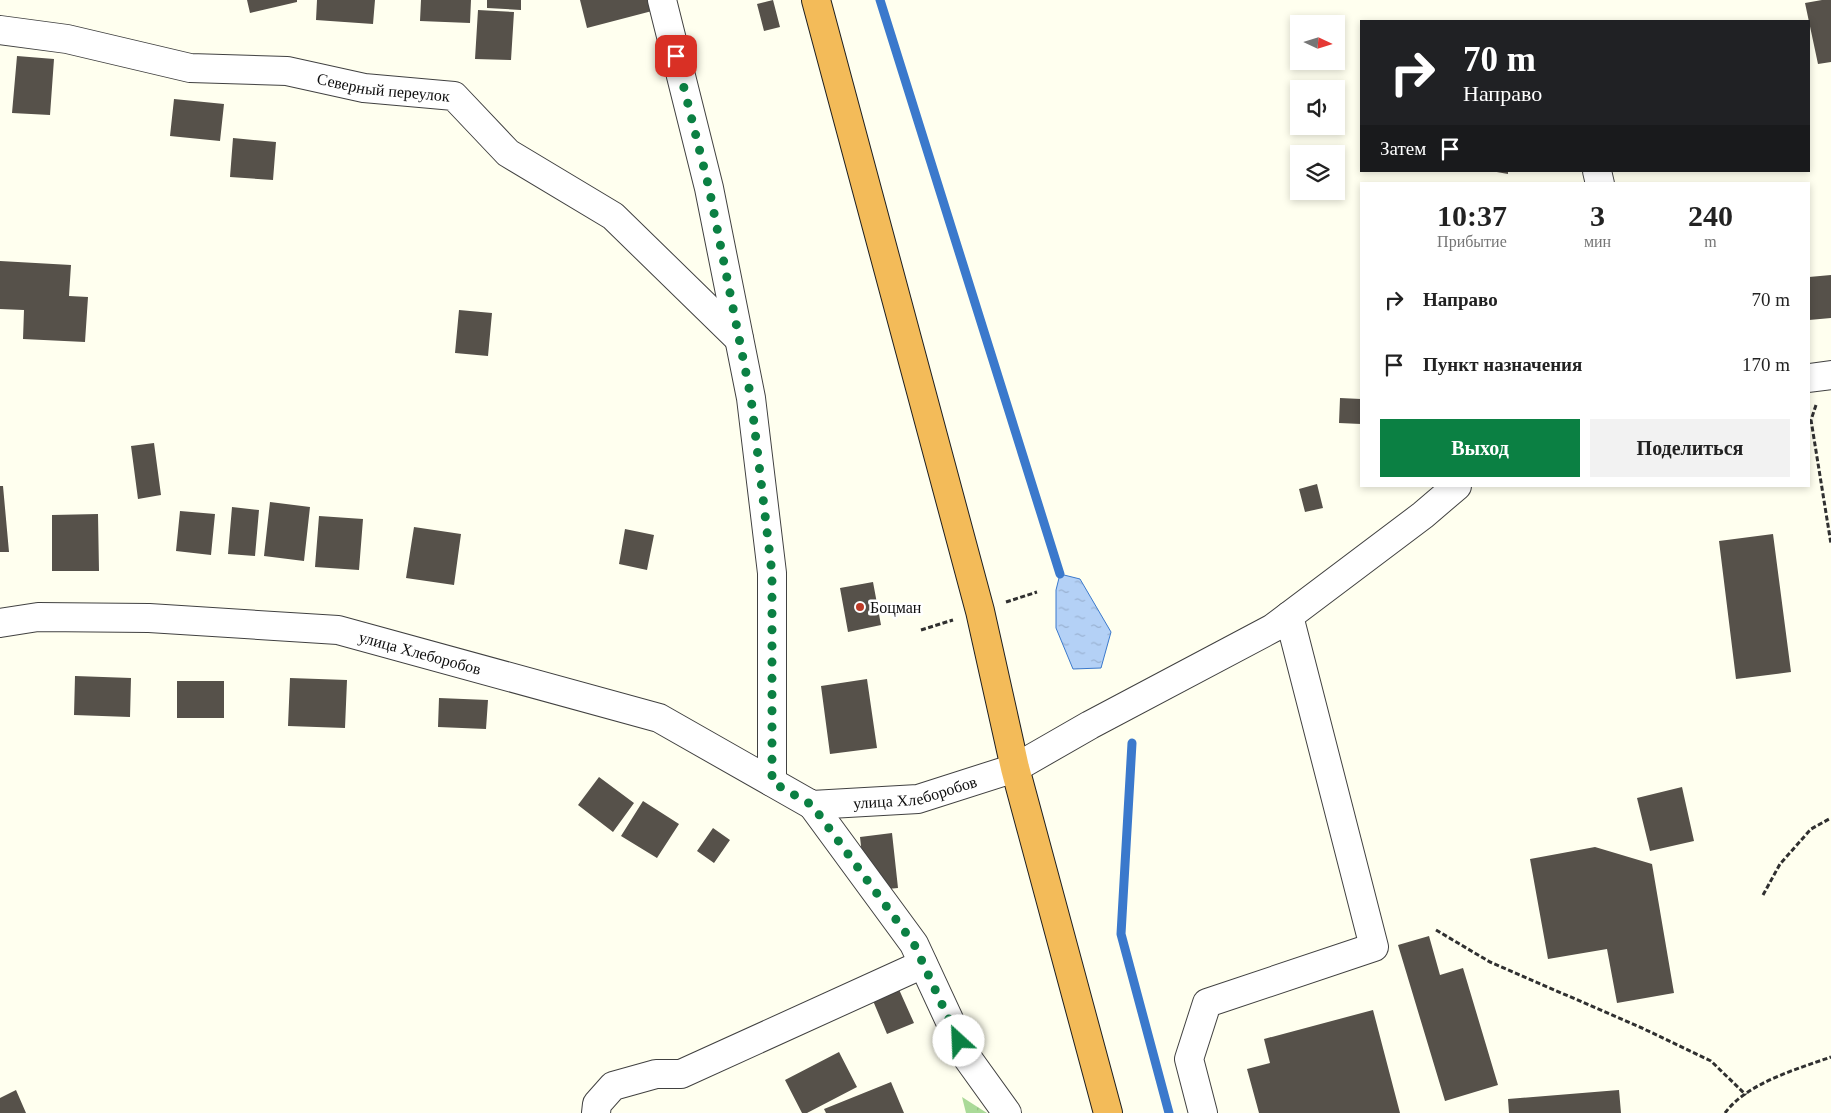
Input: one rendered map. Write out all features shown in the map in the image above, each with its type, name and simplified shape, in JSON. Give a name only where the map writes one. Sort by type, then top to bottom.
[{"type":"highway","points":[[816,0],[980,611],[1015,768],[1108,1113]]},
{"type":"street","points":[[662,0],[709,188],[751,398],[772,573],[772,782]]},
{"type":"street","name":"Северный переулок","points":[[0,30],[67,39],[190,68],[287,71],[364,88],[454,96],[508,153],[613,216],[739,340]]},
{"type":"street","name":"улица Хлеборобов","points":[[812,805],[918,799],[1015,768],[1090,725],[1273,628],[1423,515],[1456,487]]},
{"type":"street","points":[[1203,1113],[1189,1059],[1207,1003],[1374,947],[1289,616]]},
{"type":"street","name":"улица Хлеборобов","points":[[0,623],[38,617],[150,618],[338,630],[659,718],[812,805],[914,944],[966,1056],[1007,1113]]},
{"type":"street","points":[[596,1113],[597,1104],[613,1086],[656,1074],[681,1074],[923,964]]},
{"type":"path","points":[[1822,376],[1810,418],[1831,544]]},
{"type":"path","points":[[1762,895],[1780,864],[1811,829],[1831,818]]},
{"type":"path","points":[[1436,930],[1490,962],[1642,1028],[1711,1061],[1746,1095]]},
{"type":"path","points":[[1726,1113],[1732,1104],[1774,1077],[1831,1057]]},
{"type":"green space","points":[[962,1097],[987,1113],[966,1113]]},
{"type":"water","points":[[1060,574],[1080,579],[1111,632],[1101,668],[1073,669],[1056,628],[1056,590]]},
{"type":"building","points":[[247,0],[297,0],[297,2],[250,13]]},
{"type":"building","points":[[317,0],[375,0],[373,24],[316,20]]},
{"type":"building","points":[[421,0],[471,0],[470,23],[420,21]]},
{"type":"building","points":[[487,0],[521,0],[521,10],[487,8]]},
{"type":"building","points":[[580,0],[674,0],[675,5],[587,28]]},
{"type":"building","points":[[773,0],[780,27],[764,31],[757,4]]},
{"type":"building","points":[[1831,0],[1831,62],[1818,64],[1805,3]]},
{"type":"building","points":[[478,10],[514,12],[511,60],[475,59]]},
{"type":"building","points":[[17,56],[54,59],[50,115],[12,113]]},
{"type":"building","points":[[174,99],[224,104],[220,141],[170,136]]},
{"type":"building","points":[[233,138],[276,142],[273,180],[230,177]]},
{"type":"building","points":[[0,261],[71,265],[69,296],[88,297],[85,342],[23,339],[24,310],[0,309]]},
{"type":"building","points":[[1831,275],[1831,318],[1810,320],[1810,277]]},
{"type":"building","points":[[459,310],[492,313],[488,356],[455,353]]},
{"type":"building","points":[[1340,398],[1360,399],[1360,424],[1339,423]]},
{"type":"building","points":[[154,443],[161,495],[138,499],[131,446]]},
{"type":"building","points":[[1317,484],[1323,508],[1305,512],[1299,489]]},
{"type":"building","points":[[0,486],[3,486],[9,552],[0,552]]},
{"type":"building","points":[[270,502],[310,507],[304,561],[264,556]]},
{"type":"building","points":[[232,507],[259,510],[255,556],[228,554]]},
{"type":"building","points":[[180,511],[215,514],[211,555],[176,551]]},
{"type":"building","points":[[98,514],[99,571],[52,571],[52,515]]},
{"type":"building","points":[[319,516],[363,519],[359,570],[315,567]]},
{"type":"building","points":[[414,527],[461,534],[454,585],[406,578]]},
{"type":"building","points":[[625,529],[654,535],[647,570],[619,564]]},
{"type":"building","points":[[1773,534],[1791,672],[1736,679],[1719,541]]},
{"type":"building","name":"Боцман","points":[[873,582],[881,625],[848,632],[840,588]]},
{"type":"building","points":[[75,676],[131,678],[130,717],[74,715]]},
{"type":"building","points":[[290,678],[347,680],[345,728],[288,726]]},
{"type":"building","points":[[867,679],[877,748],[830,754],[821,686]]},
{"type":"building","points":[[177,681],[224,681],[224,718],[177,718]]},
{"type":"building","points":[[439,698],[488,700],[486,729],[438,727]]},
{"type":"building","points":[[599,777],[634,803],[613,832],[578,805]]},
{"type":"building","points":[[1682,787],[1694,841],[1650,851],[1637,798]]},
{"type":"building","points":[[643,801],[679,824],[657,858],[621,836]]},
{"type":"building","points":[[713,828],[730,840],[714,863],[697,851]]},
{"type":"building","points":[[892,833],[898,888],[866,891],[860,837]]},
{"type":"building","points":[[1595,847],[1652,864],[1674,993],[1617,1003],[1607,949],[1548,959],[1530,859]]},
{"type":"building","points":[[1429,936],[1440,975],[1463,968],[1498,1085],[1445,1101],[1398,945]]},
{"type":"building","points":[[897,985],[914,1023],[887,1034],[871,996]]},
{"type":"building","points":[[1373,1010],[1400,1113],[1259,1113],[1247,1069],[1270,1063],[1264,1039]]},
{"type":"building","points":[[839,1052],[857,1087],[807,1113],[802,1113],[785,1080]]},
{"type":"building","points":[[891,1082],[904,1113],[826,1113],[824,1109]]},
{"type":"building","points":[[16,1090],[26,1113],[0,1113],[0,1098]]},
{"type":"building","points":[[1619,1090],[1621,1113],[1509,1113],[1508,1099]]},
{"type":"waterway","points":[[880,0],[1060,574]]},
{"type":"waterway","points":[[1132,743],[1121,934],[1169,1113]]},
{"type":"place","name":"Боцман","points":[[860,607]]},
{"type":"route","points":[[676,56],[709,188],[751,398],[772,573],[772,782],[812,805],[914,944],[959,1041]]}]
